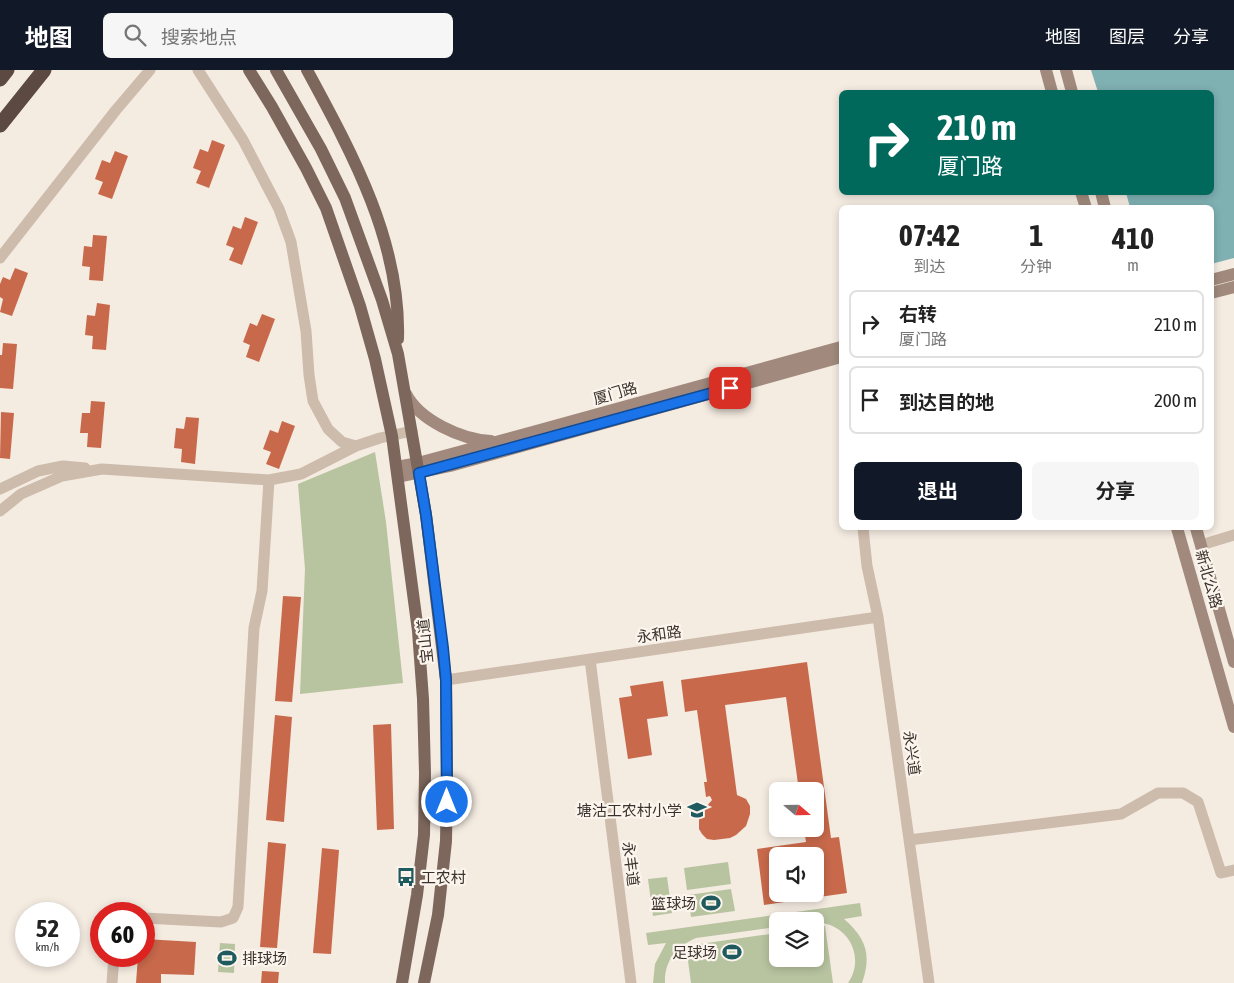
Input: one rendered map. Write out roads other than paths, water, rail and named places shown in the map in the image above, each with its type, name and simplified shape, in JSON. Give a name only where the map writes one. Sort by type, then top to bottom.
[{"type":"highway","points":[[0,79],[7,70]]},
{"type":"highway","points":[[0,125],[44,70]]},
{"type":"main road","name":"宝山道","points":[[249,70],[272,107],[326,208],[376,359],[392,436],[418,631],[423,700],[425,773],[424,835],[417,895],[402,983]]},
{"type":"main road","name":"宝山道","points":[[276,70],[321,149],[345,198],[382,300],[398,354],[418,468],[433,569],[446,680],[446,841],[438,915],[424,983]]},
{"type":"main road","points":[[307,70],[356,164],[388,250],[395,282],[398,314],[398,354]]},
{"type":"street","points":[[0,258],[116,110],[150,70]]},
{"type":"street","points":[[198,70],[243,140],[279,209],[291,242],[306,331],[313,401],[328,429],[342,442],[356,446]]},
{"type":"street","points":[[1046,70],[1051,90]]},
{"type":"street","points":[[1066,70],[1071,90]]},
{"type":"street","points":[[1214,279],[1234,274]]},
{"type":"street","points":[[1214,292],[1234,287]]},
{"type":"street","name":"厦门路","points":[[418,468],[501,441],[839,348]]},
{"type":"street","name":"厦门路","points":[[398,472],[839,358]]},
{"type":"street","points":[[406,394],[416,410],[449,429],[478,440],[501,441]]},
{"type":"street","points":[[0,489],[38,472],[62,466],[269,480],[301,474],[356,446],[412,431]]},
{"type":"street","points":[[0,511],[21,494],[62,476],[102,469]]},
{"type":"street","points":[[155,919],[221,922],[233,918],[238,907],[254,628],[262,591],[269,480]]},
{"type":"street","name":"永兴道","points":[[863,530],[867,566],[878,617],[929,983]]},
{"type":"street","name":"新北公路","points":[[1178,530],[1234,727]]},
{"type":"street","name":"新北公路","points":[[1197,530],[1234,662]]},
{"type":"street","points":[[1201,545],[1234,535]]},
{"type":"street","name":"永和路","points":[[446,680],[878,617]]},
{"type":"street","name":"永丰道","points":[[590,659],[631,983]]},
{"type":"street","points":[[909,840],[1121,814],[1158,793],[1183,793],[1198,802],[1221,873],[1234,870]]},
{"type":"street","points":[[112,983],[113,967]]},
{"type":"water","points":[[1091,70],[1234,70],[1234,258],[1214,263],[1214,205],[1129,205],[1127,195],[1214,195],[1214,90],[1097,90]]},
{"type":"place","name":"塘沽工农村小学","points":[[697,810]]},
{"type":"place","name":"工农村","points":[[406,877]]},
{"type":"place","name":"篮球场","points":[[711,903]]},
{"type":"place","name":"足球场","points":[[732,952]]},
{"type":"place","name":"排球场","points":[[227,958]]}]
